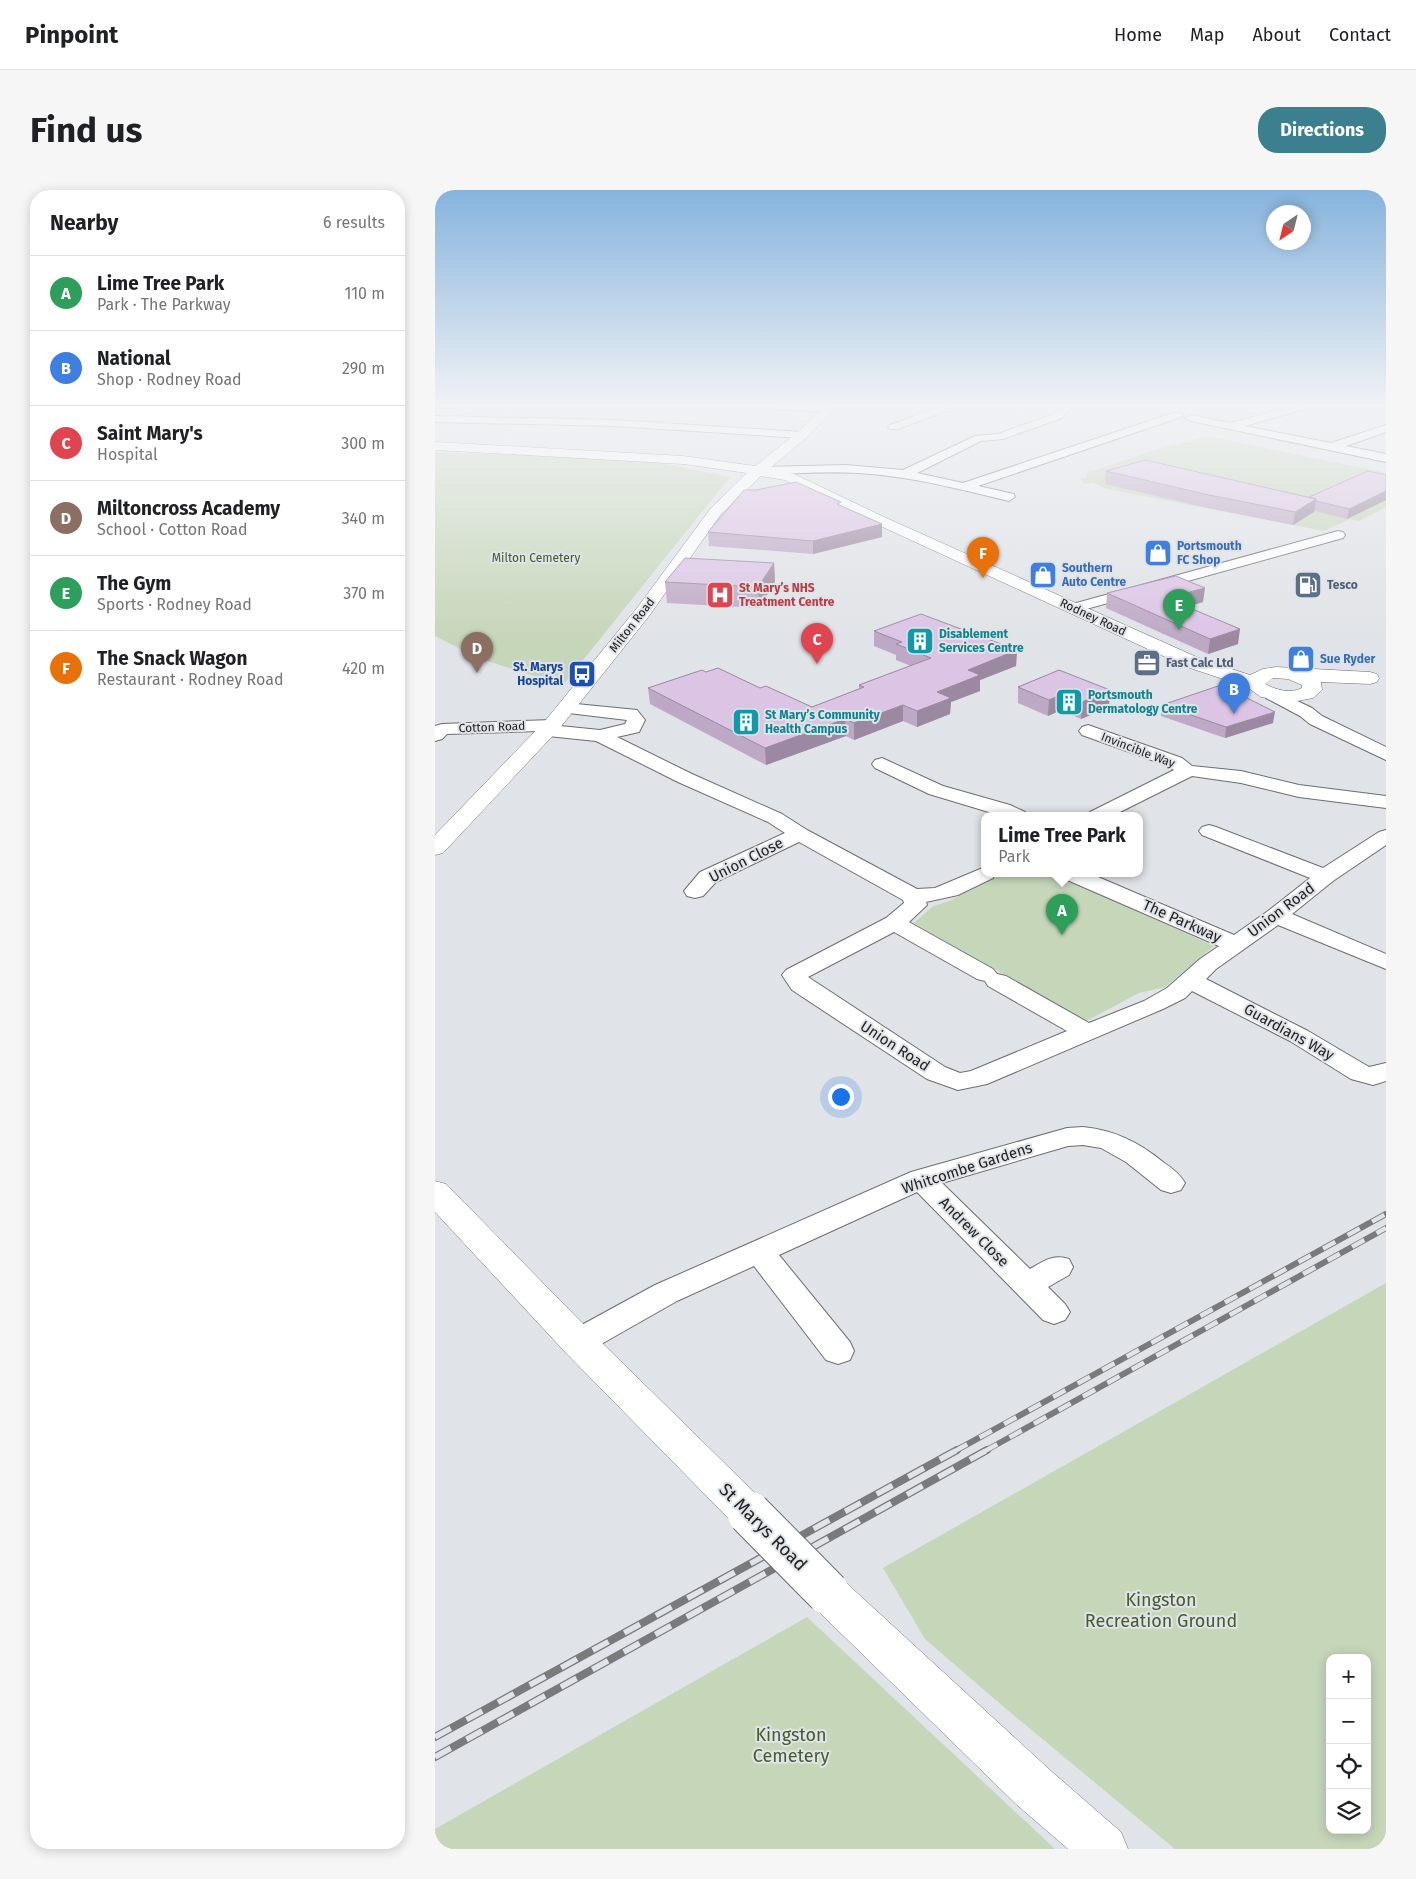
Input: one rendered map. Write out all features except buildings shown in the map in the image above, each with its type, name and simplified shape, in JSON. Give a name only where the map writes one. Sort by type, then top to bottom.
[{"type":"main road","name":"Milton Road","points":[[435,848],[550,728],[643,612],[715,511],[743,483]]},
{"type":"main road","name":"Rodney Road","points":[[740,486],[747,483]]},
{"type":"main road","name":"Rodney Road","points":[[787,483],[813,490]]},
{"type":"main road","name":"Rodney Road","points":[[793,483],[813,490]]},
{"type":"main road","name":"Rodney Road","points":[[802,483],[1211,670],[1259,679]]},
{"type":"main road","points":[[1279,673],[1378,677],[1340,681],[1308,698],[1272,694],[1259,689],[1259,679],[1279,673]]},
{"type":"main road","points":[[1295,675],[1308,680],[1308,698]]},
{"type":"main road","name":"St Marys Road","points":[[435,1192],[578,1342],[828,1593],[1034,1788],[1104,1849]]},
{"type":"street","points":[[946,483],[1009,497]]},
{"type":"street","points":[[963,487],[973,483]]},
{"type":"street","points":[[1074,608],[1338,535]]},
{"type":"street","points":[[1308,698],[1316,720],[1386,754]]},
{"type":"street","points":[[566,708],[631,714],[636,720],[633,728],[636,742],[652,763]]},
{"type":"street","points":[[550,728],[599,736],[652,763],[775,818],[800,834],[913,896],[928,897],[943,894],[981,875]]},
{"type":"street","name":"Cotton Road","points":[[437,731],[550,728]]},
{"type":"street","points":[[599,736],[633,728]]},
{"type":"street","name":"Invincible Way","points":[[1088,731],[1175,762],[1191,771]]},
{"type":"street","points":[[882,764],[936,790],[1009,812]]},
{"type":"street","points":[[1105,812],[1191,771],[1241,777],[1299,791],[1386,802]]},
{"type":"street","points":[[1209,832],[1325,876]]},
{"type":"street","name":"Union Close","points":[[695,891],[708,877],[800,834]]},
{"type":"street","name":"Union Road","points":[[913,896],[915,905],[894,923],[794,975],[801,984],[928,1068],[959,1082],[978,1078],[1176,994],[1197,973],[1276,916],[1325,876],[1380,846]]},
{"type":"street","name":"The Parkway","points":[[1080,877],[1235,944]]},
{"type":"street","points":[[1276,916],[1381,954]]},
{"type":"street","points":[[894,923],[1087,1032]]},
{"type":"street","name":"Guardians Way","points":[[1191,981],[1299,1036],[1360,1073],[1373,1077],[1386,1071]]},
{"type":"street","name":"Whitcombe Gardens","points":[[578,1342],[666,1293],[921,1179],[1067,1137],[1081,1135],[1108,1139],[1134,1152],[1171,1184]]},
{"type":"street","name":"Andrew Close","points":[[921,1179],[1054,1312]]},
{"type":"street","points":[[759,1252],[838,1351]]},
{"type":"street","points":[[1027,1284],[1058,1267]]},
{"type":"green space","name":"Milton Cemetery","points":[[435,483],[725,483],[563,685],[478,658],[435,636]]},
{"type":"green space","points":[[1094,483],[1386,483],[1386,507],[1359,521],[1350,519],[1324,531],[1107,489]]},
{"type":"green space","points":[[997,877],[1062,877],[1214,946],[1165,987],[1139,993],[1086,1021],[914,923],[932,907],[951,900]]},
{"type":"green space","name":"Kingston Recreation Ground","points":[[1386,1283],[1386,1849],[1175,1849],[925,1639],[883,1568]]},
{"type":"green space","name":"Kingston Cemetery","points":[[807,1617],[1055,1849],[435,1849],[435,1829]]},
{"type":"railway","points":[[955,1451],[1386,1214]]},
{"type":"railway","points":[[985,1451],[1386,1228]]},
{"type":"railway","points":[[435,1737],[957,1450]]},
{"type":"railway","points":[[435,1757],[987,1450]]},
{"type":"place","name":"Portsmouth FC Shop","points":[[1158,553]]},
{"type":"place","name":"Southern Auto Centre","points":[[1043,575]]},
{"type":"place","name":"The Snack Wagon","points":[[983,578]]},
{"type":"place","name":"Tesco","points":[[1308,585]]},
{"type":"place","name":"St Mary’s NHS Treatment Centre","points":[[720,595]]},
{"type":"place","name":"The Gym","points":[[1179,630]]},
{"type":"place","name":"Disablement Services Centre","points":[[920,641]]},
{"type":"place","name":"Sue Ryder","points":[[1301,659]]},
{"type":"place","name":"Fast Calc Ltd","points":[[1147,663]]},
{"type":"place","name":"Saint Mary's","points":[[817,664]]},
{"type":"place","name":"Miltoncross Academy","points":[[477,673]]},
{"type":"place","name":"St. Marys Hospital","points":[[582,674]]},
{"type":"place","name":"Portsmouth Dermatology Centre","points":[[1069,702]]},
{"type":"place","name":"National","points":[[1234,714]]},
{"type":"place","name":"St Mary’s Community Health Campus","points":[[746,722]]},
{"type":"place","name":"Lime Tree Park","points":[[1062,935]]}]
